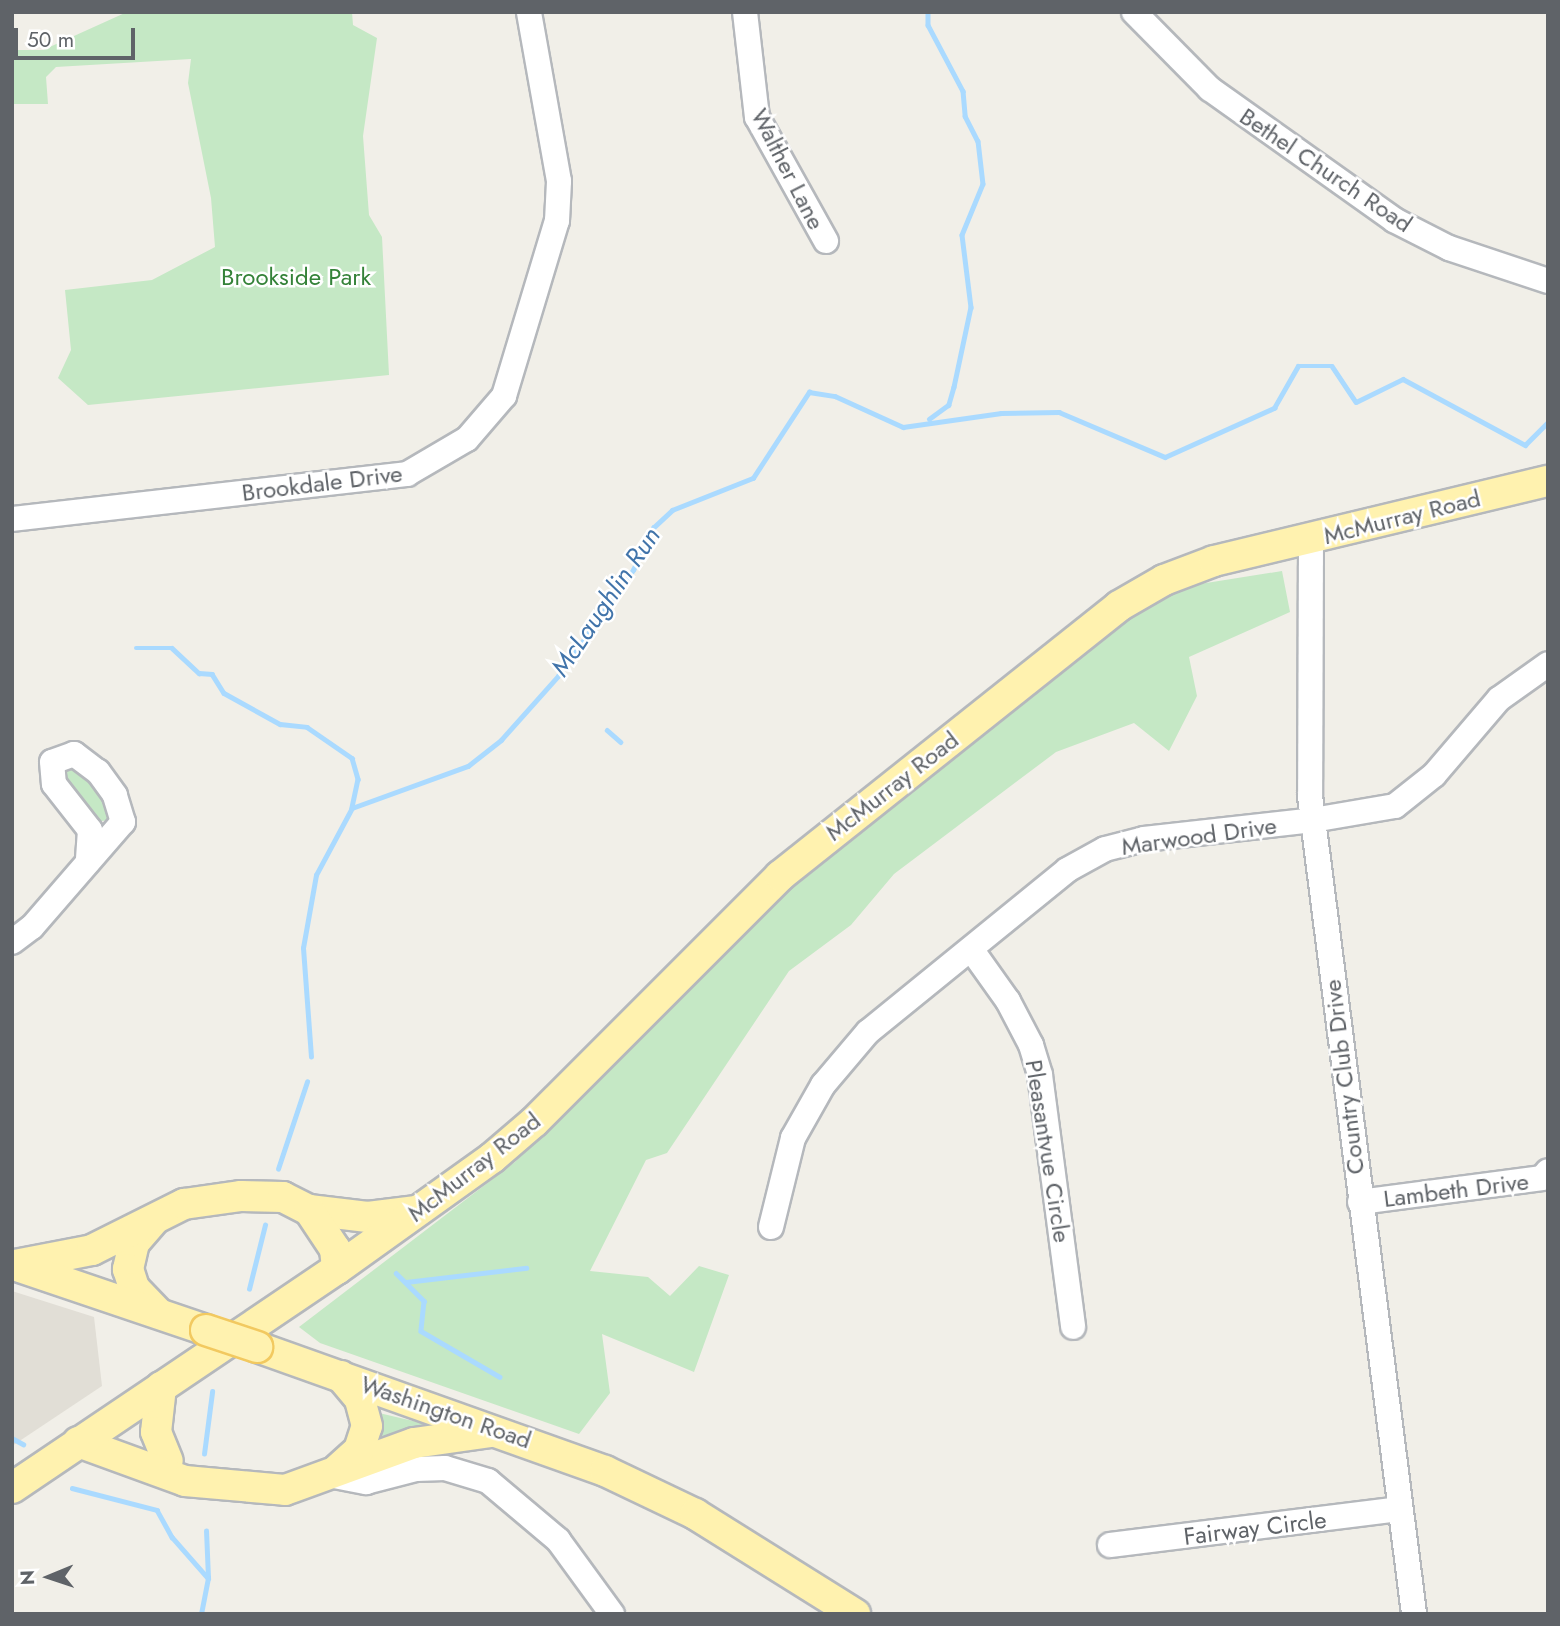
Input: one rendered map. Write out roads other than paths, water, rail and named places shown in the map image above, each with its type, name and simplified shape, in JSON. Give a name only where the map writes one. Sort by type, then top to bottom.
[{"type":"main road","name":"McMurray Road","points":[[12,1488],[422,1210],[534,1122],[780,877],[1088,629],[1143,591],[1188,570],[1548,481]]},
{"type":"main road","points":[[14,1265],[75,1255],[203,1199],[283,1197],[309,1210],[369,1217],[422,1210]]},
{"type":"main road","points":[[264,1199],[298,1224],[320,1257],[337,1269]]},
{"type":"main road","points":[[309,1210],[335,1249],[337,1269]]},
{"type":"main road","points":[[154,1219],[134,1243],[128,1269],[134,1288],[158,1314]]},
{"type":"main road","name":"Washington Road","points":[[14,1265],[501,1431],[605,1471],[695,1514],[855,1614]]},
{"type":"main road","points":[[329,1475],[351,1460],[366,1434],[364,1409],[341,1376]]},
{"type":"main road","points":[[161,1387],[156,1432],[168,1461]]},
{"type":"main road","points":[[79,1442],[186,1481],[205,1480],[276,1490],[329,1475],[429,1439],[501,1431]]},
{"type":"main road","points":[[79,1442],[133,1450],[168,1461],[205,1480]]},
{"type":"street","name":"Brookdale Drive","points":[[12,519],[407,474],[467,439],[504,396],[557,221],[559,181],[529,12]]},
{"type":"street","name":"Walther Lane","points":[[745,12],[757,117],[826,242]]},
{"type":"street","name":"Bethel Church Road","points":[[1134,12],[1210,89],[1394,220],[1449,248],[1548,281]]},
{"type":"street","name":"Country Club Drive","points":[[1311,539],[1307,746],[1312,820],[1413,1614]]},
{"type":"street","name":"Marwood Drive","points":[[771,1227],[793,1138],[823,1085],[868,1032],[1067,870],[1105,849],[1144,839],[1312,820],[1395,806],[1434,775],[1499,699],[1548,664]]},
{"type":"street","points":[[12,942],[32,927],[88,862]]},
{"type":"street","name":"Pleasantvue Circle","points":[[971,949],[1008,1001],[1031,1045],[1040,1075],[1073,1327]]},
{"type":"street","name":"Lambeth Drive","points":[[1360,1202],[1546,1178]]},
{"type":"street","points":[[329,1475],[366,1482],[416,1469],[445,1468],[488,1482],[558,1540],[612,1614]]},
{"type":"street","name":"Fairway Circle","points":[[1110,1545],[1399,1509]]},
{"type":"waterway","points":[[928,12],[928,25],[963,91],[965,116],[978,141],[983,184],[962,235],[971,307],[954,387],[949,405],[930,419]]},
{"type":"waterway","name":"McLaughlin Run","points":[[311,1057],[303,948],[316,875],[352,808],[468,766],[501,740],[558,676],[633,570],[653,528],[672,510],[753,478],[809,392],[835,396],[903,427],[1001,413],[1059,412],[1165,457],[1274,408],[1298,366],[1332,366],[1356,402],[1403,379],[1525,445],[1548,422]]},
{"type":"waterway","points":[[136,648],[172,648],[199,673],[212,674],[224,693],[280,724],[307,727],[352,758],[358,779],[352,808]]},
{"type":"waterway","points":[[607,730],[621,742]]},
{"type":"waterway","name":"McLaughlin Run","points":[[278,1169],[307,1082]]},
{"type":"waterway","name":"McLaughlin Run","points":[[249,1289],[265,1225]]},
{"type":"waterway","points":[[406,1282],[526,1268]]},
{"type":"waterway","points":[[396,1273],[424,1301],[421,1331],[500,1377]]},
{"type":"waterway","name":"McLaughlin Run","points":[[204,1454],[212,1392]]},
{"type":"waterway","points":[[12,1438],[23,1444]]},
{"type":"waterway","points":[[72,1488],[157,1510],[172,1537],[208,1578]]},
{"type":"waterway","name":"McLaughlin Run","points":[[201,1614],[208,1578],[206,1531]]},
{"type":"park label","name":"Brookside Park","points":[[296,277]]}]
